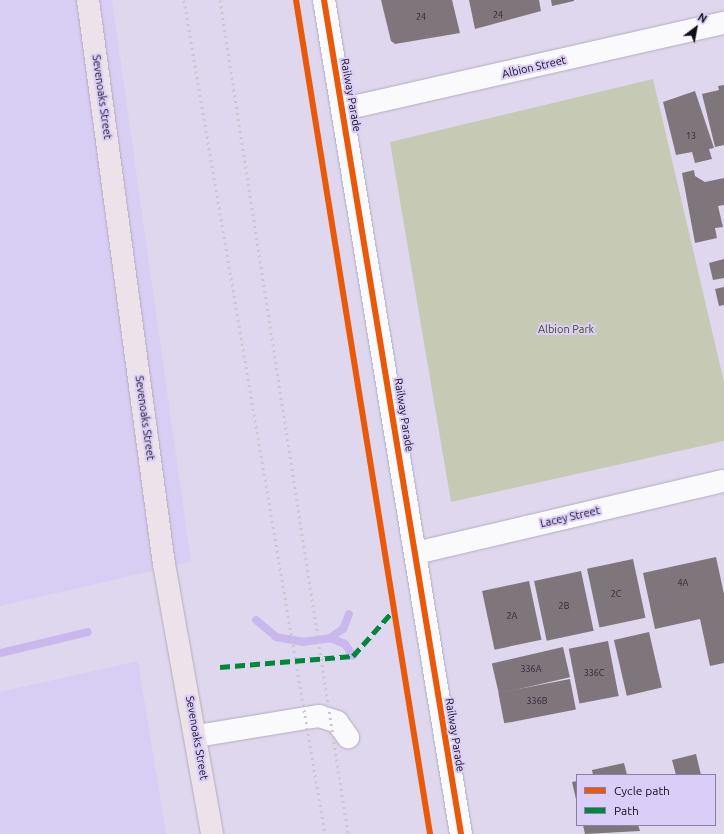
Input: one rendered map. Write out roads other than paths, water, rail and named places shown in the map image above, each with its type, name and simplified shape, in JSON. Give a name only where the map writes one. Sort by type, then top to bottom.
[{"type":"main road","name":"Sevenoaks Street","points":[[88,0],[164,564],[197,736],[212,834]]},
{"type":"street","name":"Railway Parade","points":[[324,0],[344,109],[461,834]]},
{"type":"street","name":"Albion Street","points":[[344,109],[724,23]]},
{"type":"street","name":"Lacey Street","points":[[416,553],[724,481]]},
{"type":"street","points":[[197,736],[318,716],[337,722],[348,736]]},
{"type":"waterway","points":[[330,638],[343,629],[349,614]]},
{"type":"waterway","points":[[256,620],[276,637],[303,642],[330,638],[345,644],[353,656]]},
{"type":"waterway","points":[[0,653],[88,632]]},
{"type":"railway","points":[[184,0],[325,834]]},
{"type":"railway","points":[[220,0],[348,834]]},
{"type":"park label","name":"Albion Park","points":[[566,329]]}]
